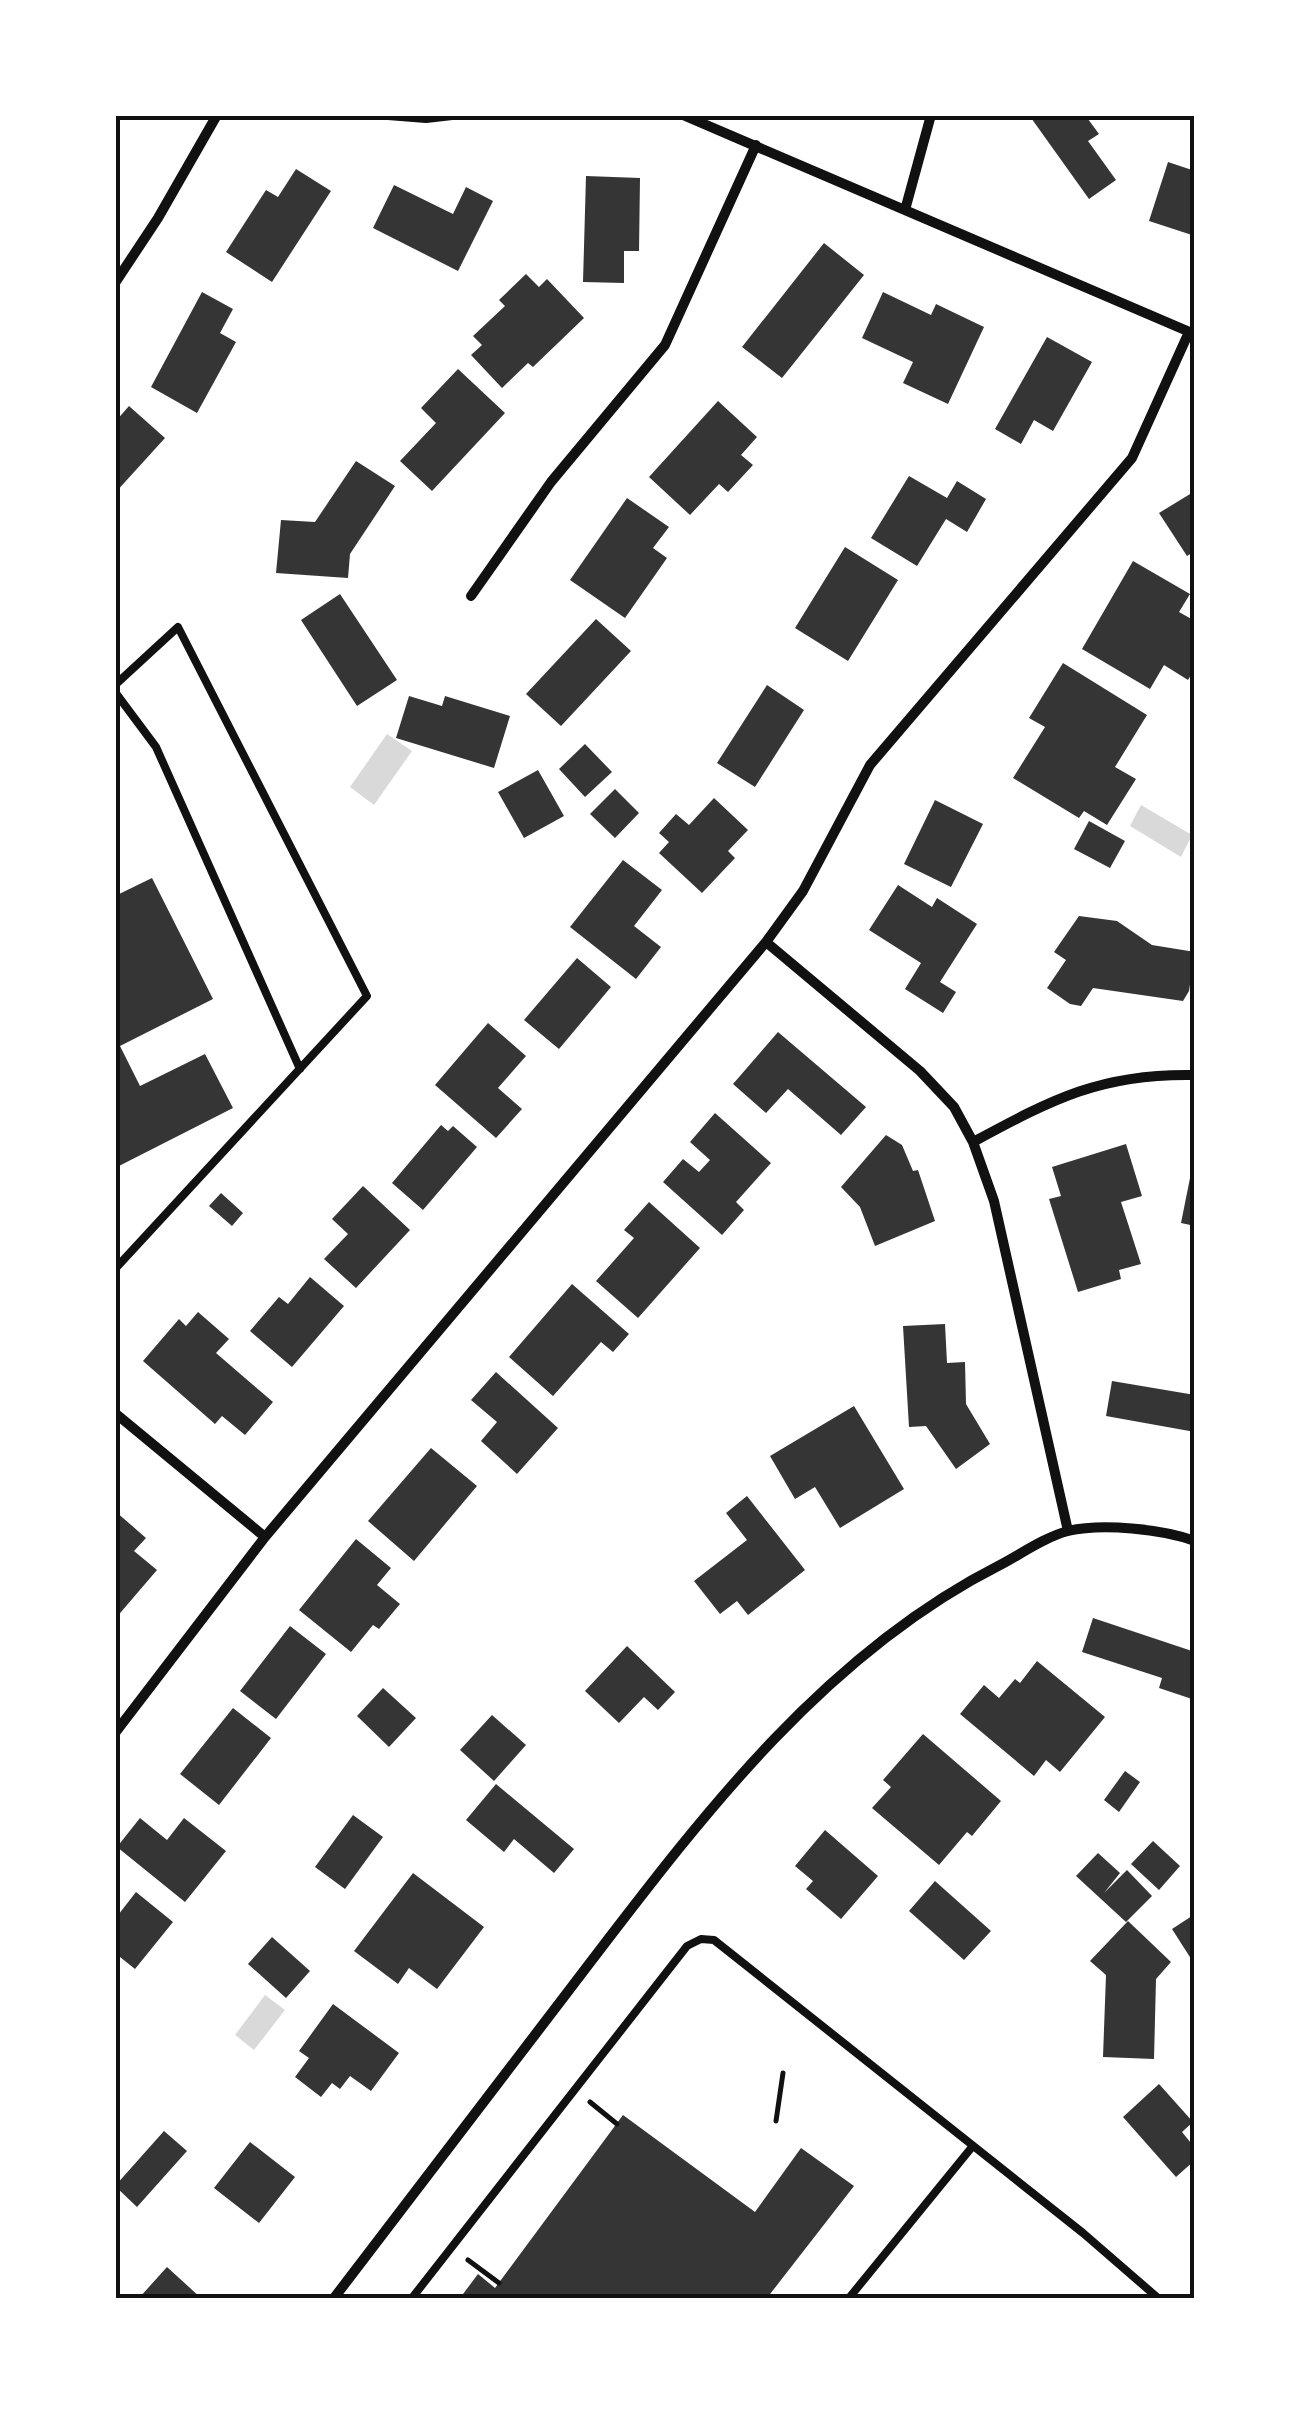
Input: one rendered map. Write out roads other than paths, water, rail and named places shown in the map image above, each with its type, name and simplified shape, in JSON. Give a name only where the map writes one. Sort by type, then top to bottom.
[{"type":"street","points":[[115,283],[158,218],[217,115]]},
{"type":"street","points":[[388,115],[452,115]]},
{"type":"street","points":[[115,1733],[264,1537],[766,942],[803,891],[870,765],[1132,458],[1192,333],[683,115]]},
{"type":"street","points":[[905,210],[931,115]]},
{"type":"street","points":[[471,596],[551,482],[666,345],[756,145]]},
{"type":"street","points":[[766,942],[920,1071],[954,1108],[973,1142],[994,1201],[1068,1531]]},
{"type":"street","points":[[973,1142],[1047,1102],[1097,1084],[1149,1074],[1195,1074]]},
{"type":"street","points":[[115,1413],[264,1537]]},
{"type":"street","points":[[334,2298],[669,1860],[744,1770],[820,1692],[905,1622],[958,1586],[1068,1531],[1128,1528],[1195,1541]]},
{"type":"lane","points":[[115,1269],[300,1069],[367,996],[178,627],[115,688],[156,748],[300,1069]]},
{"type":"lane","points":[[412,2298],[687,1946],[701,1939],[714,1940],[1083,2233],[1158,2298]]},
{"type":"lane","points":[[849,2298],[972,2148]]}]
